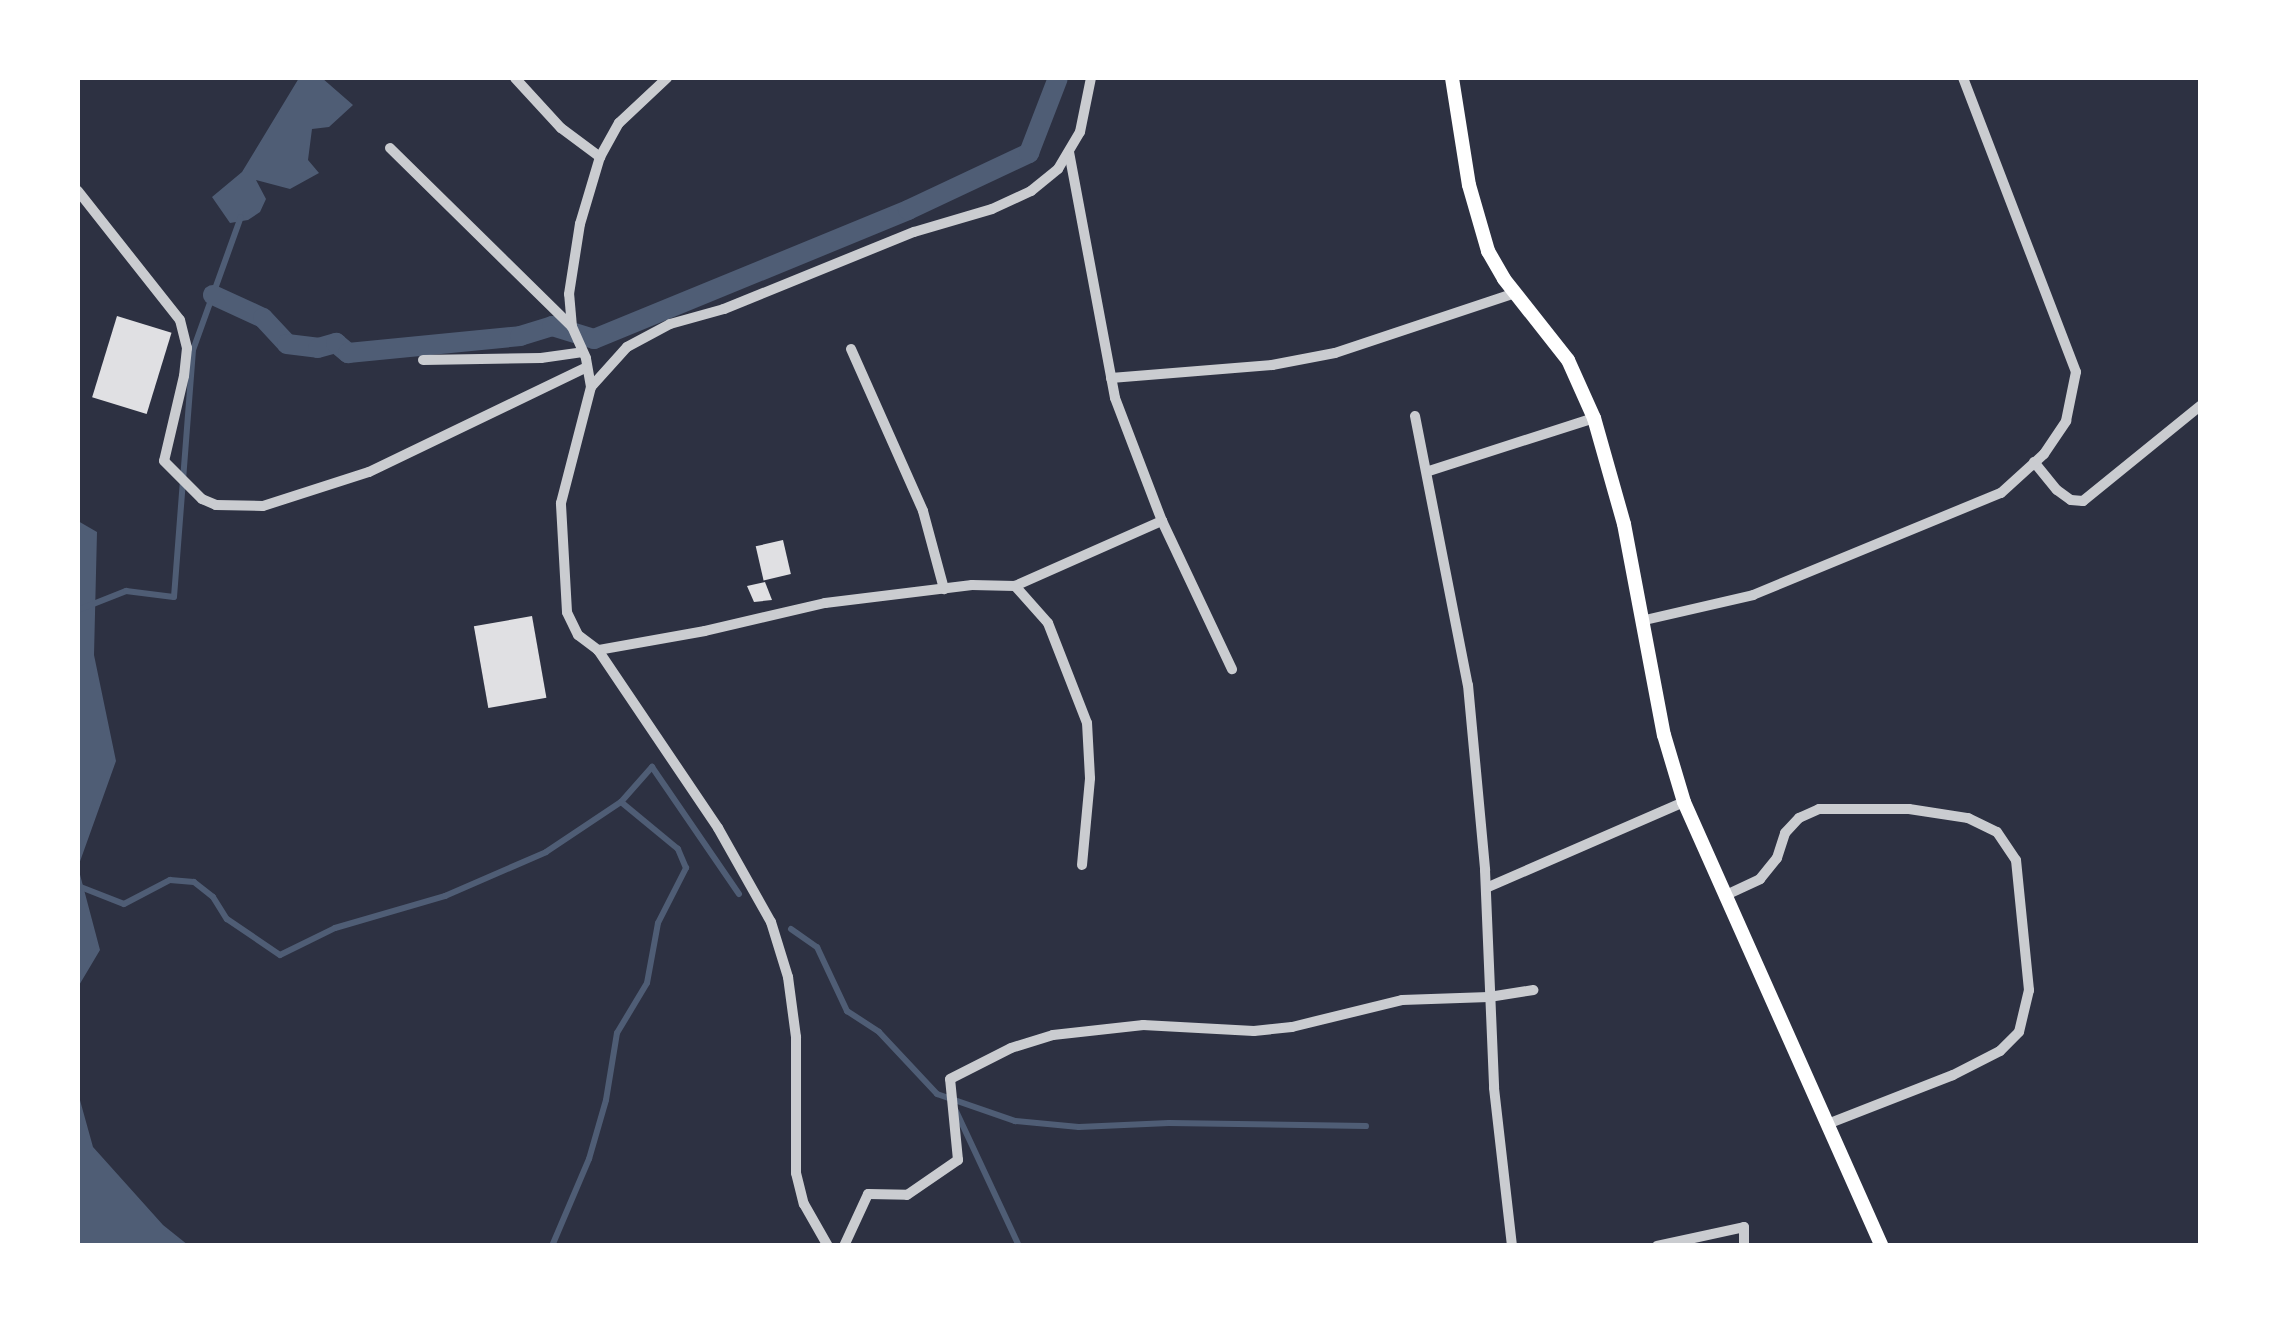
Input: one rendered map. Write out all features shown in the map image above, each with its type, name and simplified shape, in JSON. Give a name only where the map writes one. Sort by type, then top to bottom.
[{"type":"main road","points":[[1452,78],[1476,216],[1488,251],[1515,293],[1568,360],[1594,418],[1645,620],[1664,734],[1684,802],[1882,1246]]},
{"type":"street","points":[[515,78],[561,128],[600,158]]},
{"type":"street","points":[[572,327],[572,258],[600,158],[619,123],[667,78]]},
{"type":"street","points":[[590,387],[628,346],[670,324],[724,309],[914,232],[992,210],[1031,191],[1058,168],[1080,132],[1092,78]]},
{"type":"street","points":[[1645,620],[1753,595],[2001,492],[2034,462],[2066,421],[2076,372],[2054,306],[1963,78]]},
{"type":"street","points":[[390,148],[572,327],[582,348],[590,387],[561,503],[561,545],[567,612],[588,646],[598,650],[705,631],[824,603],[972,584],[1015,586],[1162,521]]},
{"type":"street","points":[[1069,150],[1111,378],[1162,521],[1232,670]]},
{"type":"street","points":[[78,191],[180,320],[187,348],[184,376],[164,454],[172,472],[202,499],[246,509],[304,496],[432,444],[588,368]]},
{"type":"street","points":[[1111,378],[1272,364],[1335,354],[1515,293]]},
{"type":"street","points":[[423,360],[541,358],[582,348]]},
{"type":"street","points":[[851,349],[923,511],[944,590]]},
{"type":"street","points":[[2034,462],[2058,490],[2071,500],[2084,501],[2200,406]]},
{"type":"street","points":[[1415,416],[1429,471],[1468,685],[1486,888],[1501,1172],[1512,1246]]},
{"type":"street","points":[[1429,471],[1594,418]]},
{"type":"street","points":[[1015,586],[1048,623],[1087,723],[1090,778],[1082,865]]},
{"type":"street","points":[[598,650],[718,828],[771,922],[788,977],[796,1037],[796,1173],[804,1204],[828,1246]]},
{"type":"street","points":[[1486,888],[1684,802]]},
{"type":"street","points":[[1724,896],[1760,879],[1778,858],[1785,833],[1799,818],[1818,809],[1891,808],[1968,818],[1998,832],[2016,860],[2029,990],[2018,1032],[2000,1051],[1954,1074],[1827,1124]]},
{"type":"street","points":[[844,1246],[868,1194],[907,1195],[958,1160],[950,1079],[1011,1048],[1100,1028],[1188,1025],[1254,1031],[1324,1023],[1402,1000],[1489,997],[1534,990]]},
{"type":"street","points":[[1657,1246],[1744,1227],[1744,1246]]},
{"type":"water","points":[[299,78],[322,78],[353,105],[329,127],[312,129],[308,160],[319,173],[290,189],[256,180],[266,199],[260,212],[248,220],[230,223],[212,197],[242,172]]},
{"type":"water","points":[[78,521],[97,532],[94,655],[116,761],[78,867]]},
{"type":"water","points":[[78,867],[100,950],[78,987]]},
{"type":"water","points":[[78,1093],[93,1147],[163,1225],[188,1245],[78,1245]]},
{"type":"building","points":[[117,316],[172,333],[147,414],[92,397]]},
{"type":"building","points":[[783,540],[791,574],[764,580],[756,546]]},
{"type":"building","points":[[765,582],[772,600],[754,602],[747,586]]},
{"type":"building","points":[[532,616],[546,698],[488,708],[474,626]]},
{"type":"waterway","points":[[213,295],[263,318],[287,344],[318,348],[336,343],[348,353],[520,336],[552,326],[594,339],[908,210],[1029,153],[1058,78]]},
{"type":"waterway","points":[[78,610],[126,591],[174,597],[193,350],[241,217]]},
{"type":"waterway","points":[[78,886],[124,904],[170,880],[194,882],[213,897],[227,919],[280,955],[335,928],[445,896],[546,852],[621,802],[652,767],[739,894]]},
{"type":"waterway","points":[[552,1246],[589,1159],[606,1100],[617,1033],[647,983],[658,923],[686,868],[678,849],[621,802]]},
{"type":"waterway","points":[[791,929],[817,947],[847,1011],[879,1032],[937,1094],[1015,1121],[1079,1127],[1169,1123],[1366,1126]]},
{"type":"waterway","points":[[956,1111],[1019,1246]]}]
